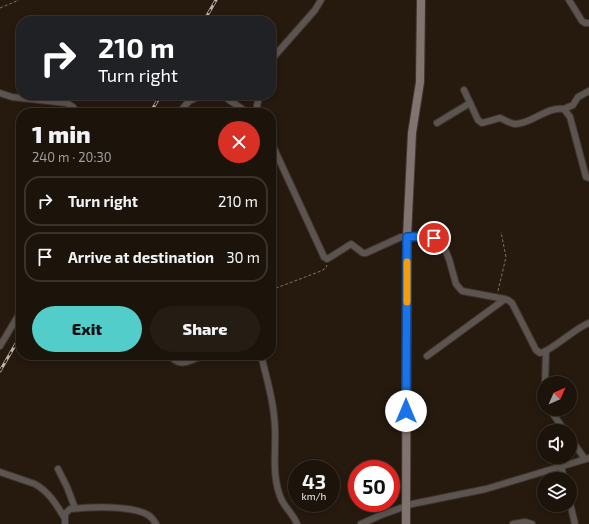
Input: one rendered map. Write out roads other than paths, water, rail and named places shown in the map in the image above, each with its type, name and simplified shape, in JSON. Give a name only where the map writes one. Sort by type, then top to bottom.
[{"type":"main road","points":[[406,524],[407,237],[412,133],[420,82],[422,0]]},
{"type":"street","points":[[276,54],[315,10],[321,0]]},
{"type":"street","points":[[569,0],[582,21],[584,23],[589,23]]},
{"type":"street","points":[[464,90],[478,120],[482,123],[500,118],[511,123],[519,123],[556,109],[572,105],[578,97],[589,91]]},
{"type":"street","points":[[0,94],[16,97]]},
{"type":"street","points":[[40,100],[67,103],[74,108]]},
{"type":"street","points":[[184,108],[193,100]]},
{"type":"street","points":[[229,100],[241,108]]},
{"type":"street","points":[[437,124],[470,103]]},
{"type":"street","points":[[564,108],[570,117],[586,177],[589,178]]},
{"type":"street","points":[[276,153],[323,255],[327,259],[351,244],[363,253],[366,253],[394,240],[407,237],[426,236],[439,242],[447,253],[456,284],[462,291],[505,299],[512,303],[536,350],[540,353],[546,351],[575,330],[589,323]]},
{"type":"street","points":[[427,356],[505,299]]},
{"type":"street","points":[[0,346],[16,320]]},
{"type":"street","points":[[545,376],[546,351]]},
{"type":"street","points":[[173,360],[180,363],[189,360]]},
{"type":"street","points":[[262,360],[270,390],[275,427],[277,486],[282,503],[294,517],[297,524]]},
{"type":"street","points":[[361,524],[406,506],[486,489],[587,458],[577,446]]},
{"type":"street","points":[[561,466],[562,472]]},
{"type":"street","points":[[58,469],[75,508]]},
{"type":"street","points":[[0,472],[41,487],[51,496],[64,517],[65,524]]},
{"type":"street","points":[[64,517],[68,510],[75,508],[118,508],[131,509],[147,514],[152,517],[156,524]]},
{"type":"street","points":[[572,512],[575,524]]},
{"type":"street","points":[[513,524],[525,522],[532,524]]},
{"type":"railway","points":[[207,16],[216,0]]},
{"type":"railway","points":[[153,108],[158,100]]},
{"type":"railway","points":[[0,371],[16,344]]}]
